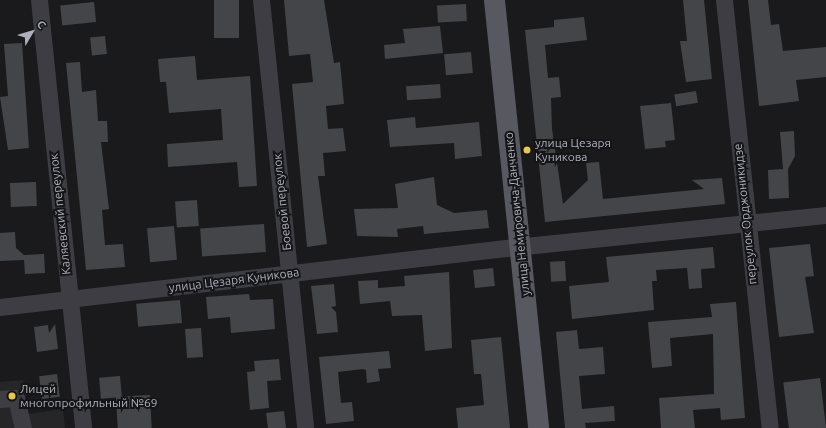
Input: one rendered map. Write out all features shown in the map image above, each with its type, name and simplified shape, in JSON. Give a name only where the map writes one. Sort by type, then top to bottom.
[{"type":"main road","name":"улица Немировича-Данченко","points":[[494,0],[538,428]]},
{"type":"street","name":"Каляевский переулок","points":[[39,0],[82,428]]},
{"type":"street","name":"Боевой переулок","points":[[261,0],[305,428]]},
{"type":"street","name":"переулок Орджоникидзе","points":[[724,0],[746,225],[770,428]]},
{"type":"street","name":"улица Цезаря Куникова","points":[[0,307],[520,246],[746,225],[826,215]]},
{"type":"street","points":[[0,399],[16,398],[20,404],[23,428]]},
{"type":"shaded area","name":"Лицей многопрофильный №69","points":[[23,380],[27,414],[63,409],[65,428],[0,428],[0,382]]},
{"type":"building","points":[[214,0],[239,0],[239,38],[214,38]]},
{"type":"building","points":[[284,0],[324,0],[334,63],[340,62],[344,104],[326,106],[328,129],[343,128],[346,151],[323,153],[325,176],[318,176],[327,244],[307,247],[292,84],[313,82],[310,54],[289,56]]},
{"type":"building","points":[[683,0],[704,0],[712,79],[686,82],[680,41],[687,41]]},
{"type":"building","points":[[748,0],[768,0],[771,25],[779,24],[783,51],[826,47],[826,77],[796,80],[799,101],[759,106]]},
{"type":"building","points":[[94,2],[96,22],[62,25],[60,6]]},
{"type":"building","points":[[466,4],[467,21],[438,22],[437,6]]},
{"type":"building","points":[[584,17],[587,40],[545,45],[548,78],[559,77],[561,97],[551,98],[552,129],[563,204],[588,180],[586,163],[599,162],[603,199],[704,189],[692,180],[722,178],[725,204],[545,222],[525,30],[554,27],[554,20]]},
{"type":"building","points":[[440,26],[443,53],[385,59],[384,45],[405,43],[403,29]]},
{"type":"building","points":[[105,36],[107,54],[92,55],[90,38]]},
{"type":"building","points":[[22,43],[29,148],[8,150],[0,97],[8,96],[4,44]]},
{"type":"building","points":[[471,52],[473,73],[446,75],[444,54]]},
{"type":"building","points":[[195,56],[197,80],[250,76],[257,186],[239,187],[237,162],[168,167],[167,144],[223,140],[221,109],[169,113],[166,82],[160,82],[158,59]]},
{"type":"building","points":[[80,62],[82,92],[96,90],[98,121],[107,121],[108,142],[101,142],[109,209],[102,210],[105,245],[123,244],[125,267],[86,270],[66,63]]},
{"type":"building","points":[[440,84],[441,98],[407,100],[406,86]]},
{"type":"building","points":[[696,91],[698,103],[676,106],[674,94]]},
{"type":"building","points":[[671,103],[675,140],[665,141],[666,147],[645,149],[640,106]]},
{"type":"building","points":[[415,117],[416,128],[479,122],[482,156],[455,159],[454,143],[390,147],[387,120]]},
{"type":"building","points":[[794,131],[795,156],[788,169],[789,198],[769,199],[768,170],[783,169],[780,132]]},
{"type":"building","points":[[434,177],[437,205],[454,213],[487,210],[489,228],[424,234],[423,226],[397,229],[398,237],[357,236],[354,209],[398,208],[395,184]]},
{"type":"building","points":[[36,182],[37,206],[11,207],[10,183]]},
{"type":"building","points":[[197,200],[199,226],[177,227],[175,202]]},
{"type":"building","points":[[264,224],[266,252],[202,256],[200,228]]},
{"type":"building","points":[[174,226],[177,260],[150,262],[147,228]]},
{"type":"building","points":[[15,232],[16,248],[24,255],[44,254],[45,273],[25,274],[24,260],[0,261],[0,233]]},
{"type":"building","points":[[810,244],[814,276],[805,277],[814,333],[779,337],[769,248]]},
{"type":"building","points":[[713,247],[715,268],[701,269],[702,288],[689,289],[687,268],[656,270],[657,281],[652,281],[654,310],[572,319],[569,286],[609,282],[606,257]]},
{"type":"building","points":[[565,261],[566,281],[551,282],[550,262]]},
{"type":"building","points":[[493,268],[495,286],[475,288],[473,270]]},
{"type":"building","points":[[449,272],[452,348],[425,351],[422,315],[392,316],[390,301],[360,304],[358,281],[378,280],[378,288],[405,286],[404,276]]},
{"type":"building","points":[[334,284],[336,306],[331,307],[336,312],[338,332],[317,334],[311,286]]},
{"type":"building","points":[[249,294],[250,300],[273,299],[275,329],[231,333],[230,317],[208,319],[206,297]]},
{"type":"building","points":[[180,300],[182,323],[138,327],[136,304]]},
{"type":"building","points":[[736,302],[745,418],[721,420],[720,408],[693,410],[695,428],[661,428],[659,398],[714,394],[713,334],[670,338],[672,366],[652,368],[648,322],[712,317],[710,304]]},
{"type":"building","points":[[55,324],[58,349],[37,352],[34,327],[48,325],[49,333]]},
{"type":"building","points":[[201,328],[203,357],[187,358],[185,329]]},
{"type":"building","points":[[577,330],[579,349],[603,347],[605,374],[579,376],[582,409],[614,406],[615,421],[585,423],[586,428],[565,428],[556,332]]},
{"type":"building","points":[[501,337],[510,428],[458,428],[456,408],[484,405],[481,374],[474,374],[471,340]]},
{"type":"building","points":[[389,351],[391,368],[378,369],[380,381],[367,383],[366,370],[363,369],[338,372],[341,403],[352,402],[354,421],[326,424],[319,357]]},
{"type":"building","points":[[279,359],[281,380],[267,381],[269,408],[250,410],[247,372],[255,371],[254,361]]},
{"type":"building","points":[[57,374],[60,397],[42,399],[39,376]]},
{"type":"building","points":[[120,376],[122,397],[101,399],[99,378]]},
{"type":"building","points":[[820,378],[826,428],[789,428],[783,383]]},
{"type":"building","points":[[150,395],[152,428],[118,428],[116,397]]},
{"type":"building","points":[[284,411],[286,428],[268,428],[266,413]]},
{"type":"place","name":"улица Цезаря Куникова","points":[[527,150]]},
{"type":"place","name":"Лицей многопрофильный №69","points":[[12,396]]}]
